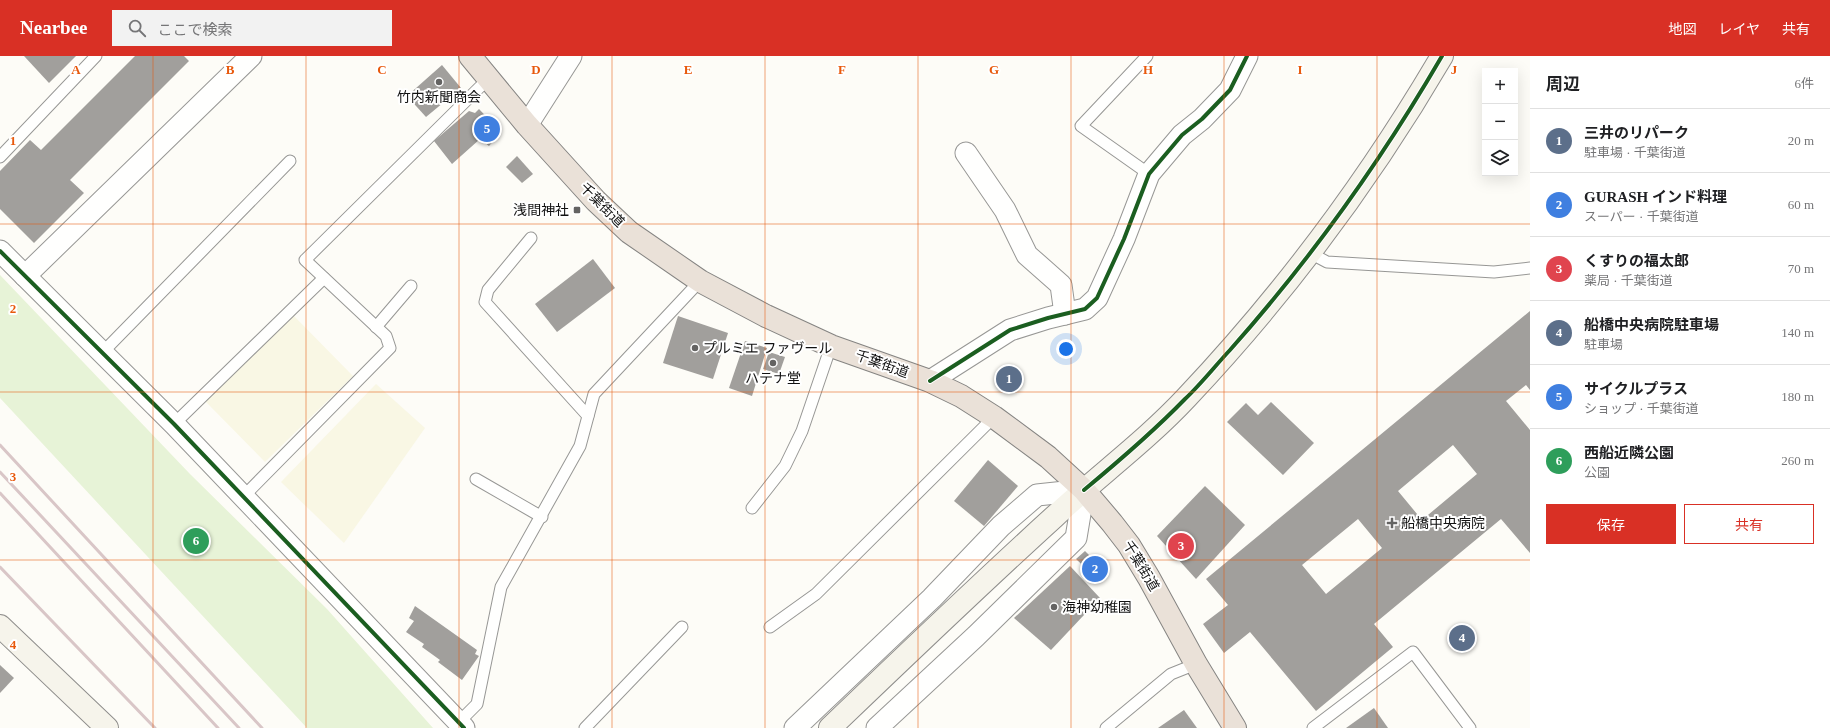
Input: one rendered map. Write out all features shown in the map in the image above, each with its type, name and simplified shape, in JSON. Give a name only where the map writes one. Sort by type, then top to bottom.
[{"type":"highway","name":"千葉街道","points":[[470,56],[527,125],[596,201],[629,232],[700,281],[766,316],[831,346],[930,381],[961,396],[994,417],[1048,457],[1084,490],[1129,545],[1149,578],[1196,664],[1235,728]]},
{"type":"street","points":[[25,276],[251,56]]},
{"type":"street","points":[[527,125],[571,56]]},
{"type":"street","points":[[930,381],[1010,330],[1084,310],[1097,298],[1124,239],[1149,174],[1182,135],[1202,119],[1230,90],[1247,56]]},
{"type":"street","points":[[830,728],[1084,490],[1139,443],[1186,399],[1278,295],[1348,204],[1408,115],[1442,56]]},
{"type":"street","points":[[966,153],[1005,210],[1027,255],[1061,285],[1065,314]]},
{"type":"street","points":[[0,251],[174,424],[461,725]]},
{"type":"street","points":[[795,728],[932,598],[1001,526],[1037,495],[1084,490]]},
{"type":"street","points":[[877,728],[976,636],[1076,538],[1084,490]]},
{"type":"street","points":[[0,626],[107,728]]},
{"type":"lane","points":[[0,157],[96,56]]},
{"type":"lane","points":[[1147,56],[1081,126],[1149,174]]},
{"type":"lane","points":[[243,497],[390,348],[386,336],[305,260],[489,78]]},
{"type":"lane","points":[[102,353],[290,160]]},
{"type":"lane","points":[[531,238],[488,290],[485,302],[588,416]]},
{"type":"lane","points":[[1310,253],[1327,262],[1494,272],[1530,268]]},
{"type":"lane","points":[[174,424],[324,278]]},
{"type":"lane","points":[[461,725],[477,704],[501,587],[542,517],[580,446],[594,394],[700,281]]},
{"type":"lane","points":[[376,327],[411,286]]},
{"type":"lane","points":[[752,508],[785,466],[802,430],[831,346]]},
{"type":"lane","points":[[770,627],[816,594],[994,417]]},
{"type":"lane","points":[[476,478],[542,517]]},
{"type":"lane","points":[[585,728],[682,627]]},
{"type":"lane","points":[[1313,728],[1413,652],[1470,728]]},
{"type":"lane","points":[[1106,728],[1171,674],[1196,664]]},
{"type":"shaded area","points":[[293,315],[353,376],[265,462],[205,401]]},
{"type":"shaded area","points":[[376,384],[425,428],[344,543],[281,482]]},
{"type":"green space","points":[[0,275],[190,474],[327,609],[433,728],[307,728],[0,398]]},
{"type":"building","points":[[24,56],[76,56],[49,83]]},
{"type":"building","points":[[135,56],[184,56],[189,61],[70,180],[84,193],[34,243],[0,209],[0,171],[30,140],[41,150]]},
{"type":"building","points":[[442,65],[461,88],[426,117],[407,96]]},
{"type":"building","points":[[479,109],[501,132],[489,146],[480,139],[452,164],[434,141],[469,111],[475,113]]},
{"type":"building","points":[[517,156],[533,174],[522,183],[506,167]]},
{"type":"building","points":[[593,259],[615,288],[557,332],[535,304]]},
{"type":"building","points":[[1530,311],[1530,390],[1526,385],[1506,401],[1530,430],[1530,553],[1501,519],[1374,624],[1393,647],[1316,711],[1250,632],[1224,653],[1203,624],[1228,605],[1206,579]],"holes":[[[1453,445],[1477,474],[1422,520],[1398,491]],[[1358,519],[1382,548],[1326,594],[1302,565]]]},
{"type":"building","name":"プルミエ ファヴール","points":[[678,316],[728,333],[713,379],[663,363]]},
{"type":"building","points":[[745,341],[767,348],[752,396],[729,388]]},
{"type":"building","points":[[769,352],[785,357],[779,374],[763,369]]},
{"type":"building","points":[[1271,402],[1314,443],[1283,475],[1227,422],[1246,403],[1258,415]]},
{"type":"building","points":[[988,460],[1018,486],[984,526],[954,501]]},
{"type":"building","points":[[1205,486],[1245,525],[1196,579],[1157,536]]},
{"type":"building","points":[[1085,551],[1104,570],[1096,578],[1076,559]]},
{"type":"building","points":[[1070,566],[1100,598],[1051,650],[1014,618]]},
{"type":"building","points":[[415,606],[477,650],[475,654],[479,656],[462,680],[438,662],[440,660],[422,647],[424,644],[406,632],[414,621],[409,618]]},
{"type":"building","points":[[0,665],[14,678],[0,693]]},
{"type":"building","points":[[1374,708],[1388,728],[1346,728]]},
{"type":"building","points":[[1184,710],[1197,728],[1158,728]]},
{"type":"railway","points":[[0,445],[262,728]]},
{"type":"railway","points":[[0,472],[239,728]]},
{"type":"railway","points":[[0,493],[218,728]]},
{"type":"railway","points":[[0,567],[155,728]]},
{"type":"cycle path","points":[[930,381],[1010,330],[1048,318],[1085,309],[1097,298],[1124,239],[1149,174],[1182,135],[1202,119],[1230,90],[1247,56]]},
{"type":"cycle path","points":[[1084,490],[1161,423],[1191,393],[1260,316],[1317,245],[1344,208],[1395,133],[1442,56]]},
{"type":"cycle path","points":[[0,251],[174,424],[464,728]]},
{"type":"place","name":"竹内新聞商会","points":[[439,82]]},
{"type":"place","name":"サイクルプラス","points":[[487,129]]},
{"type":"place","name":"浅間神社","points":[[577,210]]},
{"type":"place","name":"プルミエ ファヴール","points":[[695,348]]},
{"type":"place","name":"ハテナ堂","points":[[773,363]]},
{"type":"place","name":"三井のリパーク","points":[[1009,379]]},
{"type":"place","name":"船橋中央病院","points":[[1392,523]]},
{"type":"place","name":"西船近隣公園","points":[[196,541]]},
{"type":"place","name":"くすりの福太郎","points":[[1181,546]]},
{"type":"place","name":"GURASH インド料理","points":[[1095,569]]},
{"type":"place","name":"海神幼稚園","points":[[1054,607]]},
{"type":"place","name":"船橋中央病院駐車場","points":[[1462,638]]}]
